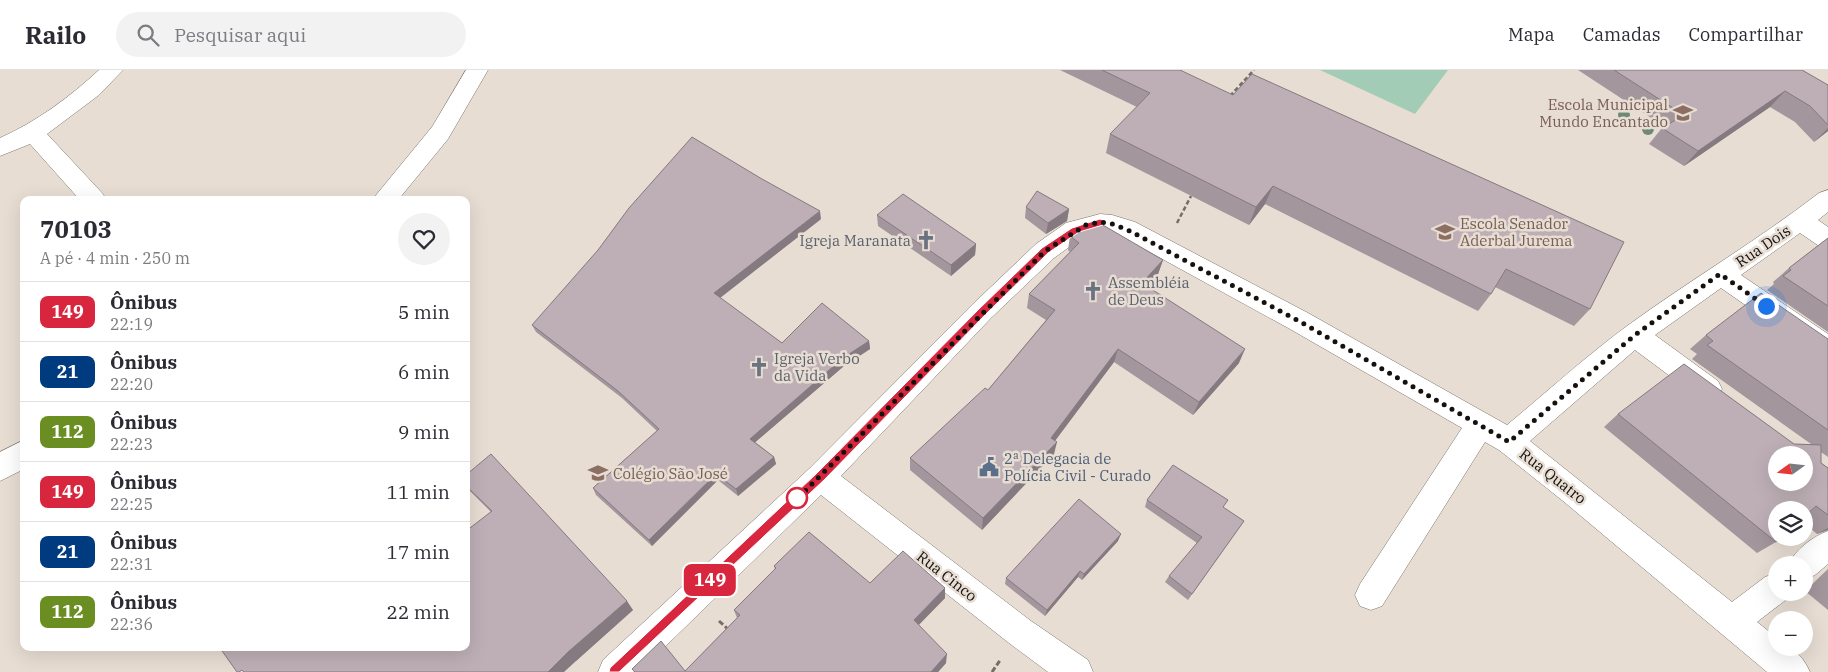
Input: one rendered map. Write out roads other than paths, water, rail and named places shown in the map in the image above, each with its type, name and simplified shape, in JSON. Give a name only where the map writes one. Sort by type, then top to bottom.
[{"type":"street","points":[[0,148],[33,133],[91,90],[112,70]]},
{"type":"street","points":[[387,196],[440,133],[477,70]]},
{"type":"street","points":[[33,133],[90,196]]},
{"type":"street","name":"Rua Dois","points":[[1509,442],[1635,335],[1720,274],[1800,221],[1828,199]]},
{"type":"street","points":[[1800,221],[1828,238]]},
{"type":"street","name":"Rua Quatro","points":[[820,477],[982,311],[1045,251],[1076,230],[1100,222],[1112,224],[1155,243],[1509,442],[1794,672]]},
{"type":"street","points":[[1720,274],[1828,348]]},
{"type":"street","points":[[1635,335],[1729,404]]},
{"type":"street","points":[[1372,595],[1480,424]]},
{"type":"street","points":[[0,468],[20,456]]},
{"type":"street","points":[[614,672],[820,477]]},
{"type":"street","name":"Rua Cinco","points":[[820,477],[1020,632],[1076,672]]},
{"type":"street","points":[[1813,558],[1828,545]]},
{"type":"street","points":[[1732,621],[1768,594]]},
{"type":"place","name":"Escola Municipal Mundo Encantado","points":[[1683,113]]},
{"type":"place","name":"Escola Senador Aderbal Jurema","points":[[1445,232]]},
{"type":"place","name":"Igreja Maranata","points":[[926,240]]},
{"type":"place","name":"Assembléia de Deus","points":[[1093,291]]},
{"type":"place","name":"Igreja Verbo da Vida","points":[[759,367]]},
{"type":"place","name":"2ª Delegacia de Polícia Civil - Curado","points":[[989,467]]},
{"type":"place","name":"Colégio São José","points":[[598,473]]}]
